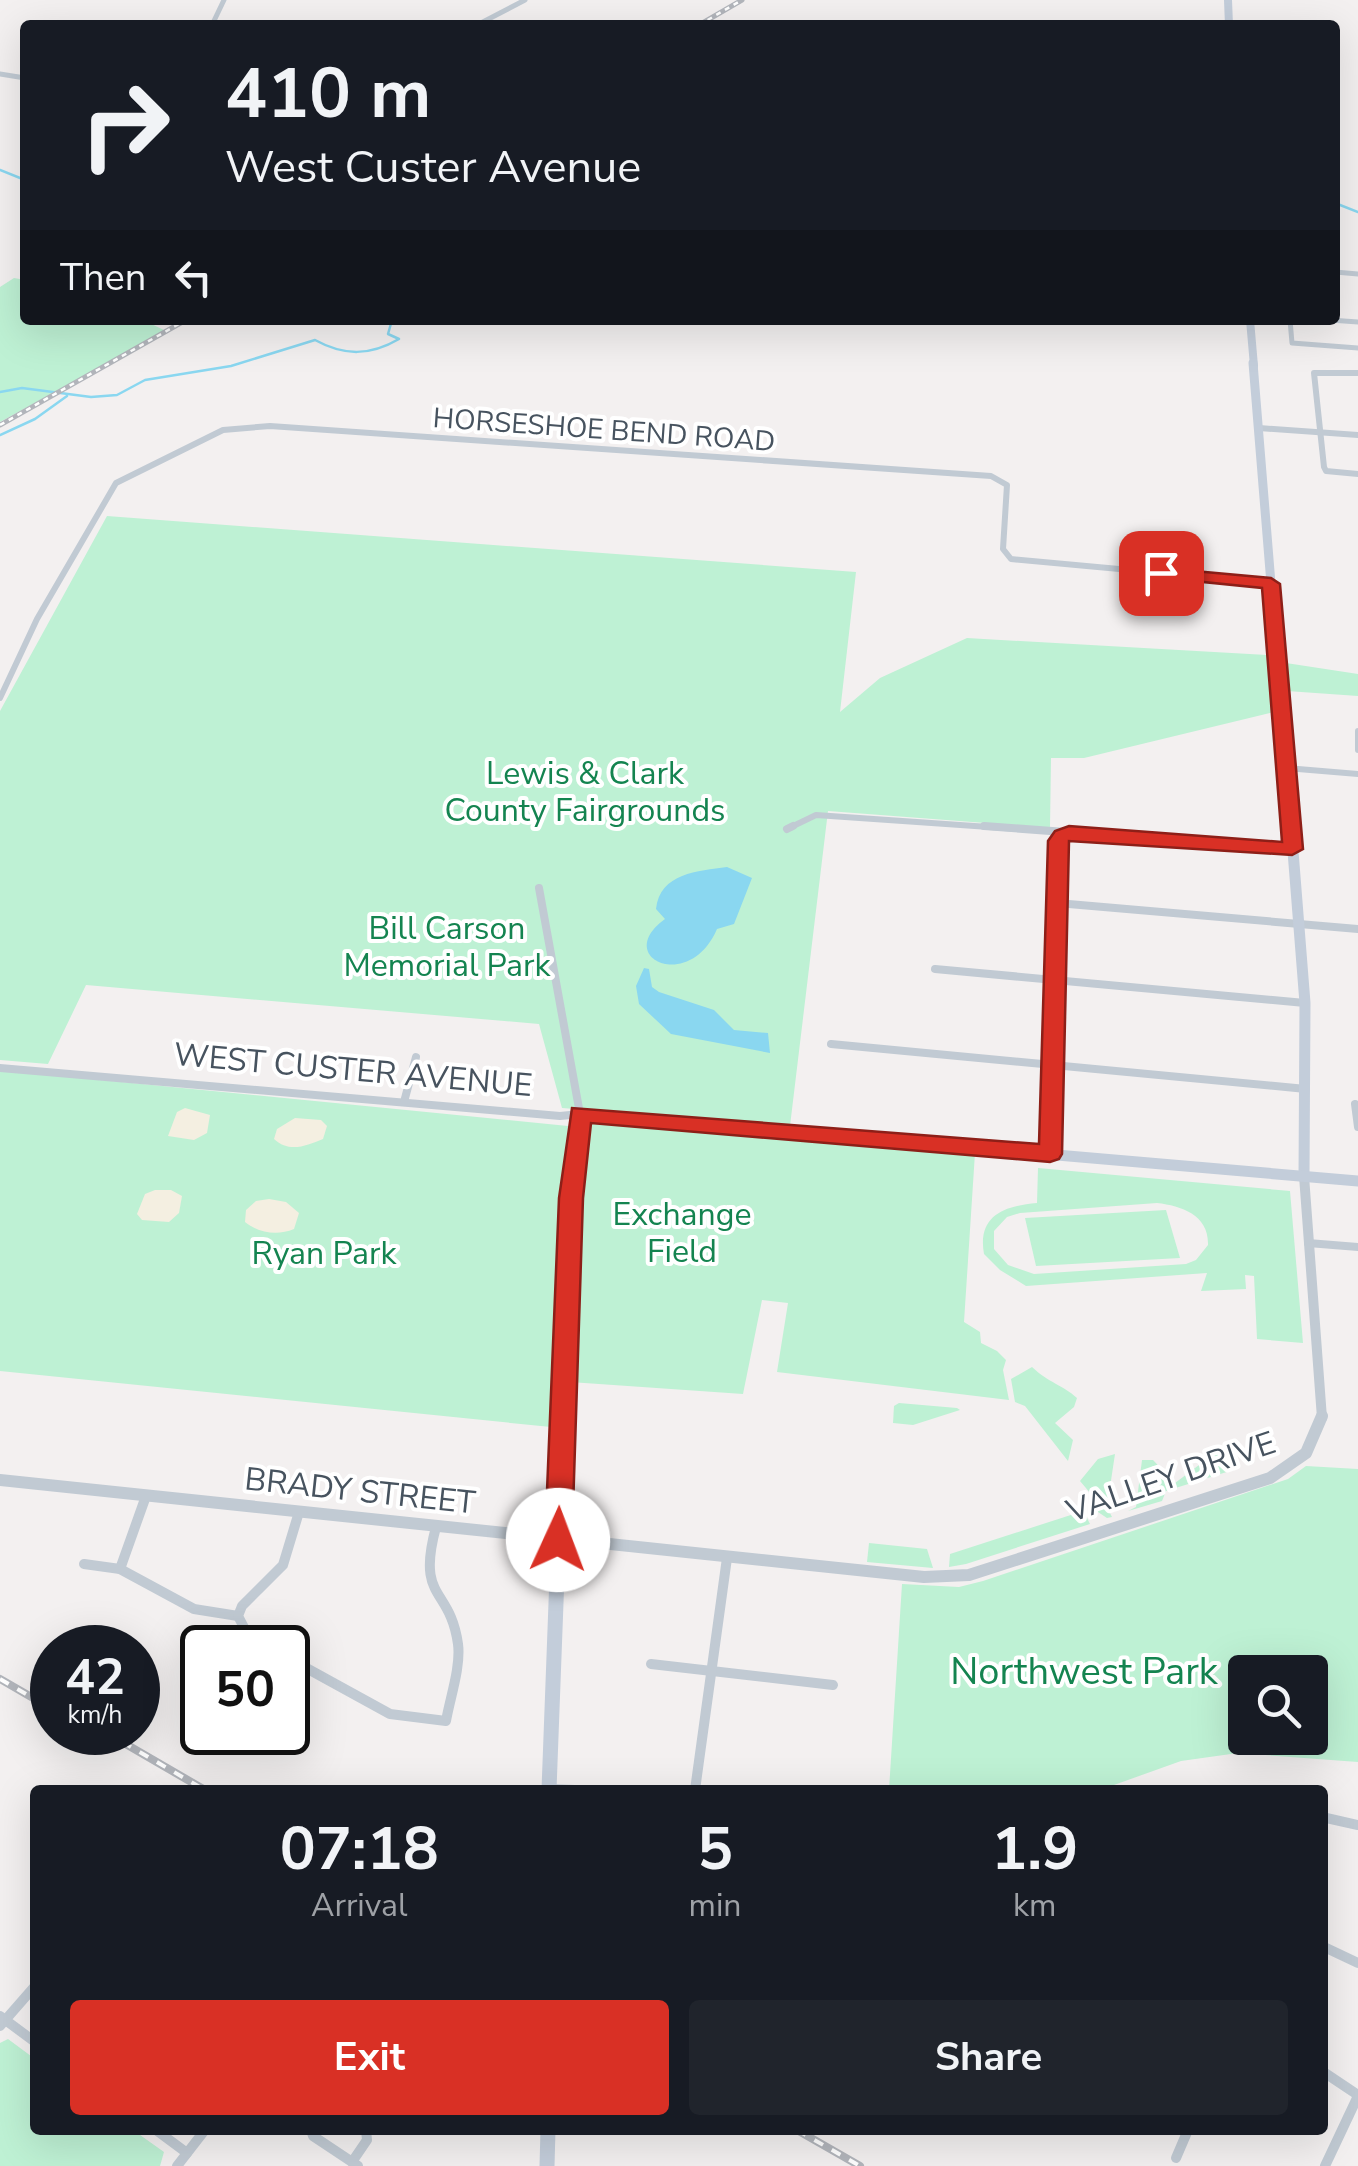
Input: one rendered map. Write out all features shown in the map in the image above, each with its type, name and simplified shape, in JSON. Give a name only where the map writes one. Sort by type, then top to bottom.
[{"type":"main road","points":[[1250,325],[1305,1003],[1304,1176]]},
{"type":"main road","points":[[549,1785],[571,1198],[580,1114]]},
{"type":"main road","name":"WEST CUSTER AVENUE","points":[[580,1114],[1358,1181]]},
{"type":"main road","points":[[547,2166],[548,2135]]},
{"type":"street","points":[[487,20],[525,0]]},
{"type":"street","points":[[1290,325],[1292,343],[1358,348]]},
{"type":"street","points":[[1358,373],[1315,371],[1326,471],[1358,474]]},
{"type":"street","name":"HORSESHOE BEND ROAD","points":[[0,698],[77,546],[116,483],[234,427],[258,425],[992,476],[1007,485],[1003,548],[1011,558],[1271,584]]},
{"type":"street","points":[[1259,428],[1358,436]]},
{"type":"street","points":[[1358,731],[1358,750]]},
{"type":"street","points":[[1286,768],[1358,774]]},
{"type":"street","points":[[787,829],[816,815],[830,815],[1292,849]]},
{"type":"street","points":[[1050,1154],[1058,841],[1069,833]]},
{"type":"street","points":[[539,888],[580,1114]]},
{"type":"street","points":[[1057,903],[1358,929]]},
{"type":"street","points":[[935,969],[1305,1003]]},
{"type":"street","points":[[831,1044],[1306,1089]]},
{"type":"street","points":[[404,1102],[416,1056]]},
{"type":"street","name":"WEST CUSTER AVENUE","points":[[0,1068],[560,1116],[580,1114]]},
{"type":"street","points":[[1356,1104],[1358,1127]]},
{"type":"street","name":"VALLEY DRIVE","points":[[954,1577],[1270,1478],[1306,1455],[1318,1437],[1324,1412],[1304,1176]]},
{"type":"street","points":[[1308,1243],[1358,1248]]},
{"type":"street","name":"BRADY STREET","points":[[0,1480],[727,1558],[954,1577]]},
{"type":"street","points":[[120,1569],[146,1496]]},
{"type":"street","points":[[243,1625],[238,1616],[242,1606],[283,1565],[299,1512]]},
{"type":"street","points":[[310,1670],[390,1714],[446,1720],[459,1647],[458,1635],[429,1582],[428,1560],[436,1527]]},
{"type":"street","points":[[696,1785],[727,1558]]},
{"type":"street","points":[[84,1564],[120,1569],[194,1609],[238,1616]]},
{"type":"street","points":[[652,1664],[834,1684]]},
{"type":"street","points":[[1328,1818],[1358,1825]]},
{"type":"street","points":[[1328,1949],[1358,1963]]},
{"type":"street","points":[[30,1991],[2,2021],[30,2039]]},
{"type":"street","points":[[1325,2166],[1358,2095],[1328,2075]]},
{"type":"street","points":[[163,2135],[188,2152]]},
{"type":"street","points":[[177,2166],[201,2135]]},
{"type":"street","points":[[313,2135],[354,2164],[366,2135]]},
{"type":"street","points":[[1176,2158],[1186,2135]]},
{"type":"green space","points":[[14,278],[20,279],[20,325],[153,325],[166,331],[0,422],[0,287]]},
{"type":"green space","name":"Lewis & Clark County Fairgrounds","points":[[107,516],[856,572],[840,712],[880,678],[967,638],[1267,655],[1274,712],[1084,758],[1051,758],[1050,828],[828,811],[790,1126],[562,1108],[539,1024],[86,985],[48,1064],[0,1060],[0,711]]},
{"type":"green space","points":[[1286,663],[1358,674],[1358,696],[1287,691]]},
{"type":"green space","name":"Ryan Park","points":[[0,1070],[568,1126],[551,1427],[0,1371]]},
{"type":"green space","name":"Exchange Field","points":[[596,1120],[975,1153],[964,1322],[980,1332],[981,1343],[1006,1360],[1003,1370],[1009,1400],[777,1372],[788,1303],[762,1300],[743,1394],[570,1382],[581,1136]]},
{"type":"green space","points":[[1038,1168],[1290,1191],[1303,1343],[1257,1339],[1254,1276],[1245,1275],[1246,1289],[1201,1291],[1207,1273],[1026,1286],[1000,1270],[984,1254],[983,1241],[989,1222],[996,1215],[1037,1203]],"holes":[[[1166,1204],[1192,1214],[1204,1226],[1208,1245],[1196,1260],[1186,1264],[1034,1274],[1008,1265],[994,1249],[994,1231],[1007,1217],[1020,1213]]]},
{"type":"green space","points":[[1166,1210],[1180,1258],[1036,1266],[1025,1218]]},
{"type":"green space","points":[[1032,1367],[1077,1398],[1074,1407],[1055,1423],[1073,1440],[1068,1461],[1025,1406],[1015,1402],[1011,1379]]},
{"type":"green space","points":[[899,1403],[960,1410],[913,1425],[893,1423],[894,1406]]},
{"type":"green space","points":[[1219,1450],[1233,1461],[1233,1470],[1166,1491],[1162,1501],[1128,1511],[1136,1507],[1142,1460],[1153,1460],[1175,1483]]},
{"type":"green space","points":[[1115,1454],[1107,1507],[1112,1517],[1107,1518],[1098,1512],[1080,1481],[1098,1459]]},
{"type":"green space","name":"Northwest Park","points":[[1306,1466],[1358,1469],[1358,1762],[1265,1755],[1328,1755],[1328,1655],[1228,1655],[1228,1754],[1181,1761],[1114,1785],[889,1785],[902,1584],[959,1587],[1288,1479]]},
{"type":"green space","points":[[1077,1513],[1085,1514],[1090,1524],[949,1567],[950,1554]]},
{"type":"green space","points":[[869,1543],[927,1549],[933,1568],[867,1562]]},
{"type":"green space","points":[[8,2039],[30,2055],[30,2135],[140,2135],[164,2152],[160,2166],[0,2166],[0,2043]]},
{"type":"sand","points":[[185,1108],[210,1115],[207,1133],[194,1140],[168,1136],[177,1112]]},
{"type":"sand","points":[[295,1118],[321,1120],[327,1126],[323,1139],[292,1147],[274,1139],[277,1129]]},
{"type":"sand","points":[[171,1190],[182,1196],[179,1213],[169,1222],[142,1220],[137,1214],[145,1194]]},
{"type":"sand","points":[[256,1201],[286,1202],[299,1213],[294,1229],[268,1232],[245,1222],[246,1210]]},
{"type":"water","points":[[727,867],[752,878],[734,924],[717,929],[705,949],[690,960],[661,963],[651,956],[647,946],[651,933],[665,919],[656,909],[665,888],[682,876]]},
{"type":"water","points":[[644,968],[649,969],[652,987],[659,992],[714,1010],[734,1030],[768,1033],[770,1053],[671,1034],[639,1004],[636,986]]},
{"type":"waterway","points":[[0,170],[20,178]]},
{"type":"waterway","points":[[1340,205],[1358,212]]},
{"type":"waterway","points":[[0,392],[22,388],[91,397],[117,395],[145,380],[231,366],[315,340],[347,351],[378,349],[399,339],[388,334],[391,325]]},
{"type":"waterway","points":[[0,435],[35,419],[67,396]]},
{"type":"railway","points":[[708,20],[742,0]]},
{"type":"railway","points":[[0,425],[177,325]]},
{"type":"railway","points":[[0,1679],[30,1696]]},
{"type":"railway","points":[[145,1755],[196,1785]]},
{"type":"railway","points":[[806,2135],[860,2166]]},
{"type":"route","points":[[558,1540],[571,1198],[580,1114],[1050,1154],[1058,841],[1069,833],[1292,849],[1271,584],[1161,573]]},
{"type":"park label","name":"Bill Carson Memorial Park","points":[[447,946]]}]
